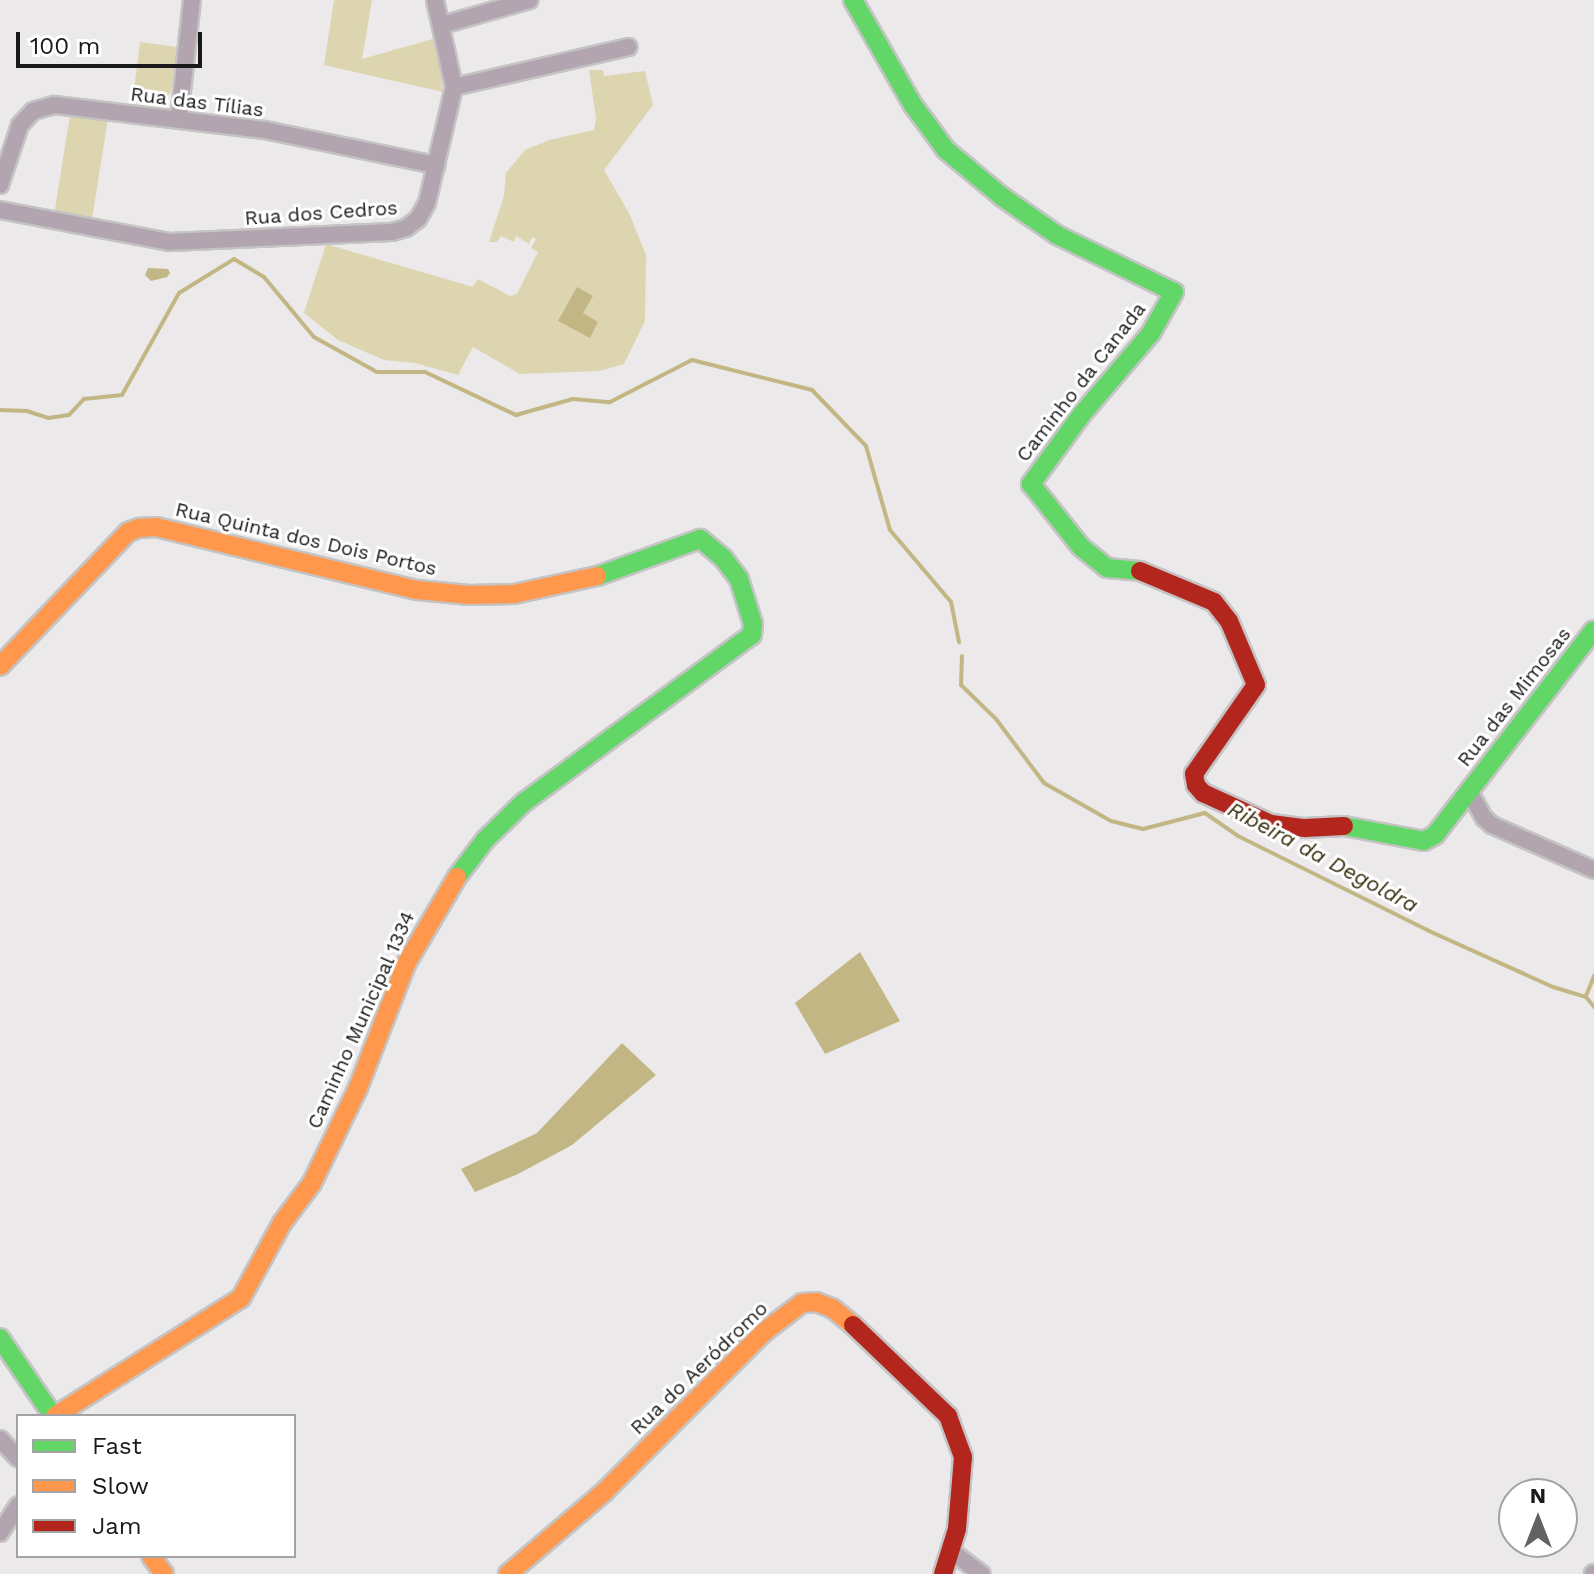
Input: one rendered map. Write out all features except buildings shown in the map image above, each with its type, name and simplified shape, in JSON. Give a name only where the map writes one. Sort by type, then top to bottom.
[{"type":"street","points":[[179,119],[192,0]]},
{"type":"street","name":"Rua dos Cedros","points":[[0,210],[170,242],[392,232],[406,228],[418,219],[427,203],[454,87],[435,0]]},
{"type":"street","points":[[442,25],[530,0]]},
{"type":"street","name":"Caminho da Canada","points":[[853,0],[913,105],[946,150],[1001,196],[1057,235],[1174,292],[1151,333],[1082,414],[1031,484],[1081,547],[1107,568],[1145,571],[1214,602],[1229,621],[1256,685],[1194,774],[1196,785],[1203,793],[1271,824],[1305,828],[1346,826],[1411,841],[1424,841],[1435,835],[1469,791]]},
{"type":"street","points":[[454,87],[628,47]]},
{"type":"street","name":"Rua das Tílias","points":[[0,185],[20,125],[33,111],[54,105],[179,119],[328,141],[436,165]]},
{"type":"street","name":"Rua Quinta dos Dois Portos","points":[[0,666],[128,532],[139,528],[156,527],[417,590],[470,595],[514,594],[562,586],[609,573],[700,539]]},
{"type":"street","name":"Caminho Municipal 1334","points":[[57,1414],[241,1298],[282,1223],[312,1183],[339,1128],[428,918],[485,840],[523,803],[752,635],[748,601],[739,579],[723,558],[700,539]]},
{"type":"street","name":"Rua das Mimosas","points":[[1469,791],[1594,630]]},
{"type":"street","points":[[1469,791],[1484,818],[1492,825],[1594,870]]},
{"type":"street","name":"Rua do Aeródromo","points":[[508,1574],[604,1492],[764,1332],[802,1303],[816,1302],[832,1308],[856,1328],[948,1416],[963,1457],[962,1489],[951,1551],[943,1574]]},
{"type":"street","points":[[0,1338],[53,1414]]},
{"type":"street","points":[[0,1533],[16,1508]]},
{"type":"street","points":[[951,1551],[981,1574]]},
{"type":"shaded area","points":[[334,0],[372,0],[362,59],[436,38],[443,92],[324,65]]},
{"type":"shaded area","points":[[140,42],[178,47],[171,92],[158,107],[132,106]]},
{"type":"shaded area","points":[[589,70],[603,70],[604,76],[645,71],[653,105],[604,170],[629,213],[646,255],[645,321],[624,364],[599,371],[520,374],[473,347],[458,375],[415,363],[384,360],[338,340],[304,313],[326,244],[473,287],[478,279],[510,296],[517,294],[538,252],[531,248],[536,239],[532,237],[529,244],[516,236],[514,242],[501,236],[497,242],[489,242],[504,196],[506,173],[525,150],[549,140],[594,130],[596,118]]},
{"type":"shaded area","points":[[70,115],[108,121],[92,220],[54,214]]},
{"type":"shaded area","points":[[148,268],[168,269],[170,273],[167,277],[151,281],[145,275]]},
{"type":"shaded area","points":[[577,287],[593,296],[583,313],[598,322],[590,338],[558,321]]},
{"type":"shaded area","points":[[860,952],[900,1021],[825,1054],[795,1003]]},
{"type":"shaded area","points":[[622,1043],[656,1075],[572,1145],[518,1174],[475,1192],[461,1169],[537,1133]]},
{"type":"waterway","name":"Ribeira da Degoldra","points":[[0,410],[27,411],[48,418],[69,415],[84,399],[122,395],[179,293],[234,259],[264,277],[314,337],[377,372],[425,372],[516,415],[573,399],[610,402],[692,360],[812,390],[866,446],[890,530],[951,602],[959,642]]},
{"type":"waterway","name":"Ribeira da Degoldra","points":[[962,656],[961,685],[996,719],[1044,783],[1111,821],[1143,829],[1205,813],[1238,836],[1429,931],[1553,987],[1586,997],[1594,1007]]},
{"type":"waterway","points":[[1586,996],[1594,976]]},
{"type":"traffic: fast","points":[[853,0],[913,105],[946,150],[1001,196],[1057,235],[1174,292],[1151,333],[1082,414],[1031,484],[1081,547],[1107,568],[1140,571]]},
{"type":"traffic: fast","points":[[457,877],[485,840],[523,803],[752,635],[753,624],[739,579],[723,558],[700,539],[597,576]]},
{"type":"traffic: fast","points":[[1344,826],[1424,841],[1435,835],[1594,630]]},
{"type":"traffic: fast","points":[[0,1338],[52,1414]]},
{"type":"traffic: slow","points":[[0,666],[128,532],[139,528],[156,527],[417,590],[470,595],[514,594],[597,576]]},
{"type":"traffic: slow","points":[[58,1414],[241,1298],[282,1223],[312,1183],[358,1088],[406,964],[457,877]]},
{"type":"traffic: slow","points":[[508,1574],[604,1492],[764,1332],[802,1303],[816,1302],[832,1308],[853,1325]]},
{"type":"traffic: slow","points":[[152,1558],[164,1574]]},
{"type":"traffic: jam","points":[[1140,571],[1214,602],[1229,621],[1256,685],[1194,774],[1196,785],[1203,793],[1271,824],[1305,828],[1344,826]]},
{"type":"traffic: jam","points":[[853,1325],[948,1416],[963,1457],[957,1529],[943,1574]]}]
